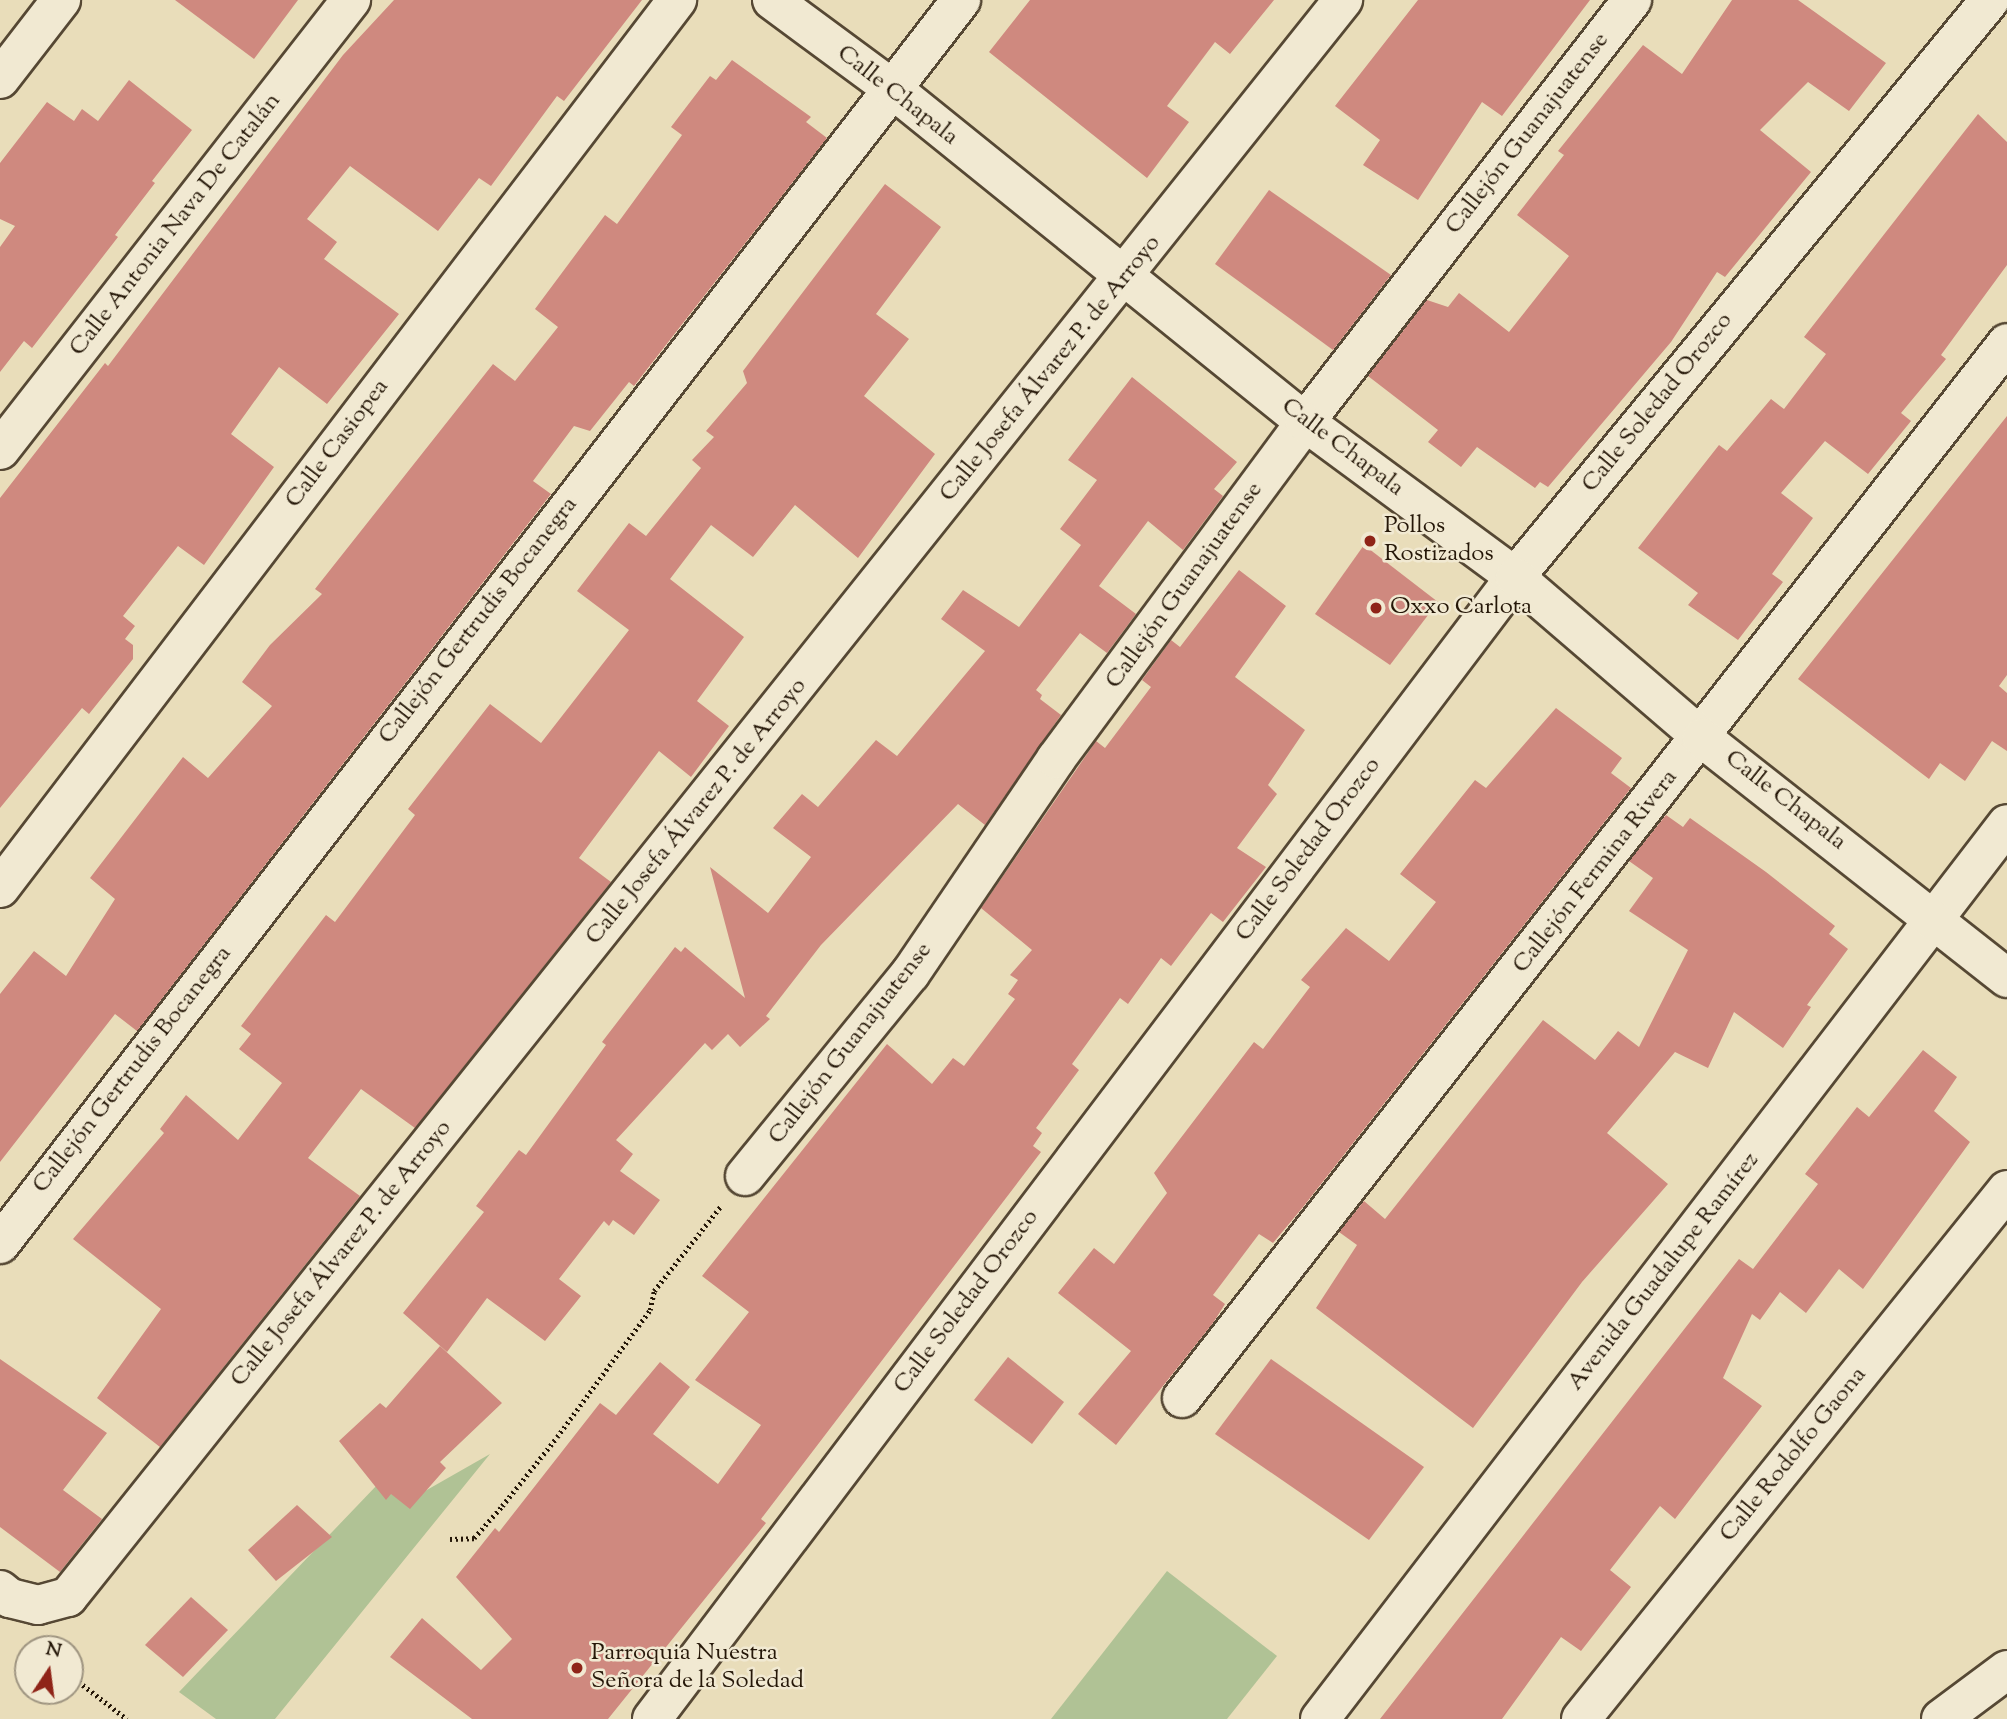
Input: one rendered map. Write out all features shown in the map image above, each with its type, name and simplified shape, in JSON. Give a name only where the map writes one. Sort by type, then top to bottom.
[{"type":"street","points":[[0,79],[61,0]]},
{"type":"street","name":"Calle Antonia Nava De Catalán","points":[[0,450],[351,0]]},
{"type":"street","name":"Calle Casiopea","points":[[0,888],[677,0]]},
{"type":"street","name":"Calle Chapala","points":[[772,0],[890,87],[1123,279],[1305,422],[1515,577],[1702,738],[1936,918],[2007,978]]},
{"type":"street","name":"Callejón Gertrudis Bocanegra","points":[[0,1244],[890,87],[961,0]]},
{"type":"street","name":"Calle Josefa Álvarez P. de Arroyo","points":[[0,1590],[10,1598],[37,1605],[68,1597],[1123,279],[1343,0]]},
{"type":"street","name":"Callejón Guanajuatense","points":[[745,1176],[910,974],[1056,760],[1305,422],[1632,0]]},
{"type":"street","name":"Calle Soledad Orozco","points":[[652,1719],[1515,577],[1990,0]]},
{"type":"street","name":"Callejón Fermina Rivera","points":[[1182,1398],[1702,738],[2007,344]]},
{"type":"street","name":"Avenida Guadalupe Ramírez","points":[[1320,1719],[2007,824]]},
{"type":"street","name":"Calle Rodolfo Gaona","points":[[1581,1719],[2007,1191]]},
{"type":"street","points":[[1941,1719],[2007,1670]]},
{"type":"path","points":[[450,1539],[474,1538],[510,1496],[650,1310],[654,1290],[745,1176]]},
{"type":"path","points":[[84,1686],[127,1719]]},
{"type":"green space","points":[[490,1454],[275,1719],[216,1719],[179,1692],[378,1484],[404,1503]]},
{"type":"green space","points":[[1167,1571],[1277,1656],[1227,1719],[1051,1719]]},
{"type":"building","points":[[175,0],[298,0],[254,59]]},
{"type":"building","points":[[394,0],[642,0],[564,101],[557,96],[491,186],[479,178],[438,231],[350,166],[307,219],[337,242],[324,259],[399,314],[327,404],[279,367],[231,434],[274,467],[204,565],[178,546],[123,616],[135,626],[125,639],[133,645],[133,659],[89,714],[82,708],[0,808],[0,498],[105,363],[108,366],[343,55]]},
{"type":"building","points":[[1030,0],[1274,0],[1230,54],[1215,42],[1167,106],[1189,122],[1147,178],[989,52]]},
{"type":"building","points":[[1418,0],[1590,0],[1502,116],[1482,102],[1418,200],[1363,165],[1380,140],[1335,106]]},
{"type":"building","points":[[1732,0],[1798,0],[1886,63],[1849,111],[1808,82],[1760,130],[1811,172],[1725,277],[1717,272],[1671,342],[1548,487],[1540,482],[1535,488],[1477,447],[1461,467],[1428,442],[1438,430],[1368,376],[1427,300],[1448,307],[1459,293],[1509,332],[1569,256],[1517,215],[1564,155],[1558,151],[1643,45],[1682,74]]},
{"type":"building","points":[[732,60],[811,117],[806,122],[827,138],[634,386],[629,382],[590,431],[574,426],[533,481],[551,494],[137,1031],[115,1014],[0,1162],[0,994],[34,951],[66,976],[115,899],[90,878],[183,757],[208,778],[272,706],[242,682],[270,645],[322,594],[315,589],[493,364],[515,381],[558,327],[535,309],[605,215],[617,224],[682,135],[671,127],[710,76],[716,80]]},
{"type":"building","points":[[129,80],[192,130],[152,181],[155,183],[115,235],[118,237],[32,348],[24,341],[0,372],[0,247],[15,226],[0,219],[0,163],[47,102],[74,121],[82,109],[98,121]]},
{"type":"building","points":[[1978,114],[2007,142],[2007,265],[1941,355],[1946,359],[1901,413],[1911,421],[1868,474],[1825,441],[1781,493],[1813,518],[1772,574],[1783,582],[1738,640],[1688,605],[1698,593],[1638,548],[1719,445],[1727,451],[1771,399],[1784,409],[1826,354],[1804,337]]},
{"type":"building","points":[[885,184],[941,227],[876,314],[909,339],[864,396],[935,454],[858,558],[795,505],[753,557],[711,525],[670,579],[744,637],[697,701],[729,726],[691,777],[659,751],[579,858],[611,882],[415,1128],[361,1089],[308,1158],[360,1196],[160,1447],[97,1398],[161,1309],[73,1239],[164,1133],[160,1129],[186,1095],[238,1140],[282,1083],[239,1049],[251,1034],[241,1026],[326,915],[335,922],[415,815],[408,809],[490,704],[541,743],[629,630],[577,591],[629,523],[646,536],[701,468],[692,460],[714,437],[706,431],[747,383],[743,371]]},
{"type":"building","points":[[1269,190],[1391,275],[1333,350],[1215,264]]},
{"type":"building","points":[[1132,377],[1237,462],[1214,489],[1223,496],[1183,550],[1148,521],[1099,586],[1136,614],[1107,653],[1080,633],[1036,690],[1042,695],[1040,699],[1061,715],[985,825],[958,804],[821,945],[766,1016],[770,1019],[740,1047],[728,1034],[712,1050],[705,1043],[616,1140],[633,1154],[620,1171],[660,1200],[634,1235],[613,1220],[609,1226],[604,1221],[559,1279],[581,1296],[545,1341],[487,1298],[447,1352],[403,1313],[484,1212],[476,1206],[519,1150],[526,1155],[606,1045],[602,1042],[675,947],[681,952],[685,947],[745,998],[710,867],[768,913],[811,857],[773,828],[802,794],[818,807],[876,740],[897,756],[985,651],[941,619],[963,590],[1019,627],[1081,545],[1060,529],[1097,480],[1068,460]]},
{"type":"building","points":[[2007,416],[2007,675],[1999,686],[2007,693],[2007,751],[1992,741],[1965,781],[1940,763],[1929,779],[1798,679]]},
{"type":"building","name":"Oxxo Carlota","points":[[1364,545],[1438,602],[1390,665],[1315,614]]},
{"type":"building","points":[[1239,570],[1286,606],[1235,677],[1305,730],[1268,785],[1277,794],[1237,848],[1266,867],[1223,922],[1211,913],[1171,966],[1161,958],[1128,1004],[1120,998],[1072,1064],[1079,1070],[1036,1128],[1042,1133],[1033,1146],[1041,1152],[761,1519],[766,1523],[608,1719],[472,1719],[390,1657],[422,1618],[481,1670],[512,1639],[456,1577],[495,1528],[499,1532],[600,1403],[616,1415],[660,1362],[690,1387],[653,1434],[718,1484],[761,1425],[695,1380],[749,1312],[702,1276],[887,1044],[932,1084],[953,1058],[964,1066],[1015,999],[1008,994],[1018,980],[1010,975],[1032,950],[981,908],[1096,741],[1105,748],[1151,687],[1142,680],[1171,640],[1180,647]]},
{"type":"building","points":[[1556,708],[1622,758],[1611,773],[1631,788],[1273,1243],[1259,1234],[1213,1295],[1225,1304],[1213,1323],[1116,1445],[1078,1414],[1131,1351],[1058,1293],[1094,1248],[1114,1264],[1167,1193],[1154,1173],[1254,1042],[1263,1049],[1310,987],[1301,980],[1346,928],[1389,961],[1436,902],[1400,874],[1475,780],[1486,788]]},
{"type":"building","points":[[1666,815],[1683,827],[1690,818],[1766,872],[1835,926],[1829,934],[1848,949],[1807,1005],[1811,1007],[1783,1048],[1734,1012],[1708,1068],[1675,1052],[1607,1133],[1668,1184],[1582,1282],[1473,1428],[1316,1308],[1357,1245],[1339,1232],[1364,1201],[1385,1219],[1543,1020],[1595,1060],[1618,1031],[1639,1047],[1688,950],[1629,911],[1653,878],[1629,861]]},
{"type":"building","points":[[1923,1050],[1957,1077],[1934,1111],[1970,1142],[1863,1289],[1839,1269],[1806,1313],[1780,1292],[1760,1320],[1752,1314],[1723,1378],[1762,1406],[1675,1519],[1660,1506],[1610,1570],[1631,1587],[1581,1651],[1561,1637],[1502,1719],[1380,1719],[1739,1259],[1753,1269],[1818,1184],[1805,1174],[1857,1107],[1869,1117]]},
{"type":"building","points":[[440,1346],[502,1403],[440,1462],[446,1468],[410,1509],[391,1494],[386,1500],[339,1441],[380,1403],[386,1408]]},
{"type":"building","points":[[1008,1357],[1064,1402],[1032,1444],[974,1400]]},
{"type":"building","points":[[0,1359],[107,1433],[63,1490],[102,1519],[60,1572],[0,1527]]},
{"type":"building","points":[[1271,1359],[1424,1467],[1369,1540],[1215,1434]]},
{"type":"building","points":[[297,1505],[332,1537],[276,1581],[248,1550]]},
{"type":"building","points":[[191,1597],[228,1630],[183,1677],[145,1645]]},
{"type":"place","name":"Pollos Rostizados","points":[[1370,541]]},
{"type":"place","name":"Oxxo Carlota","points":[[1376,608]]},
{"type":"place","name":"Parroquia Nuestra Señora de la Soledad","points":[[577,1668]]}]
